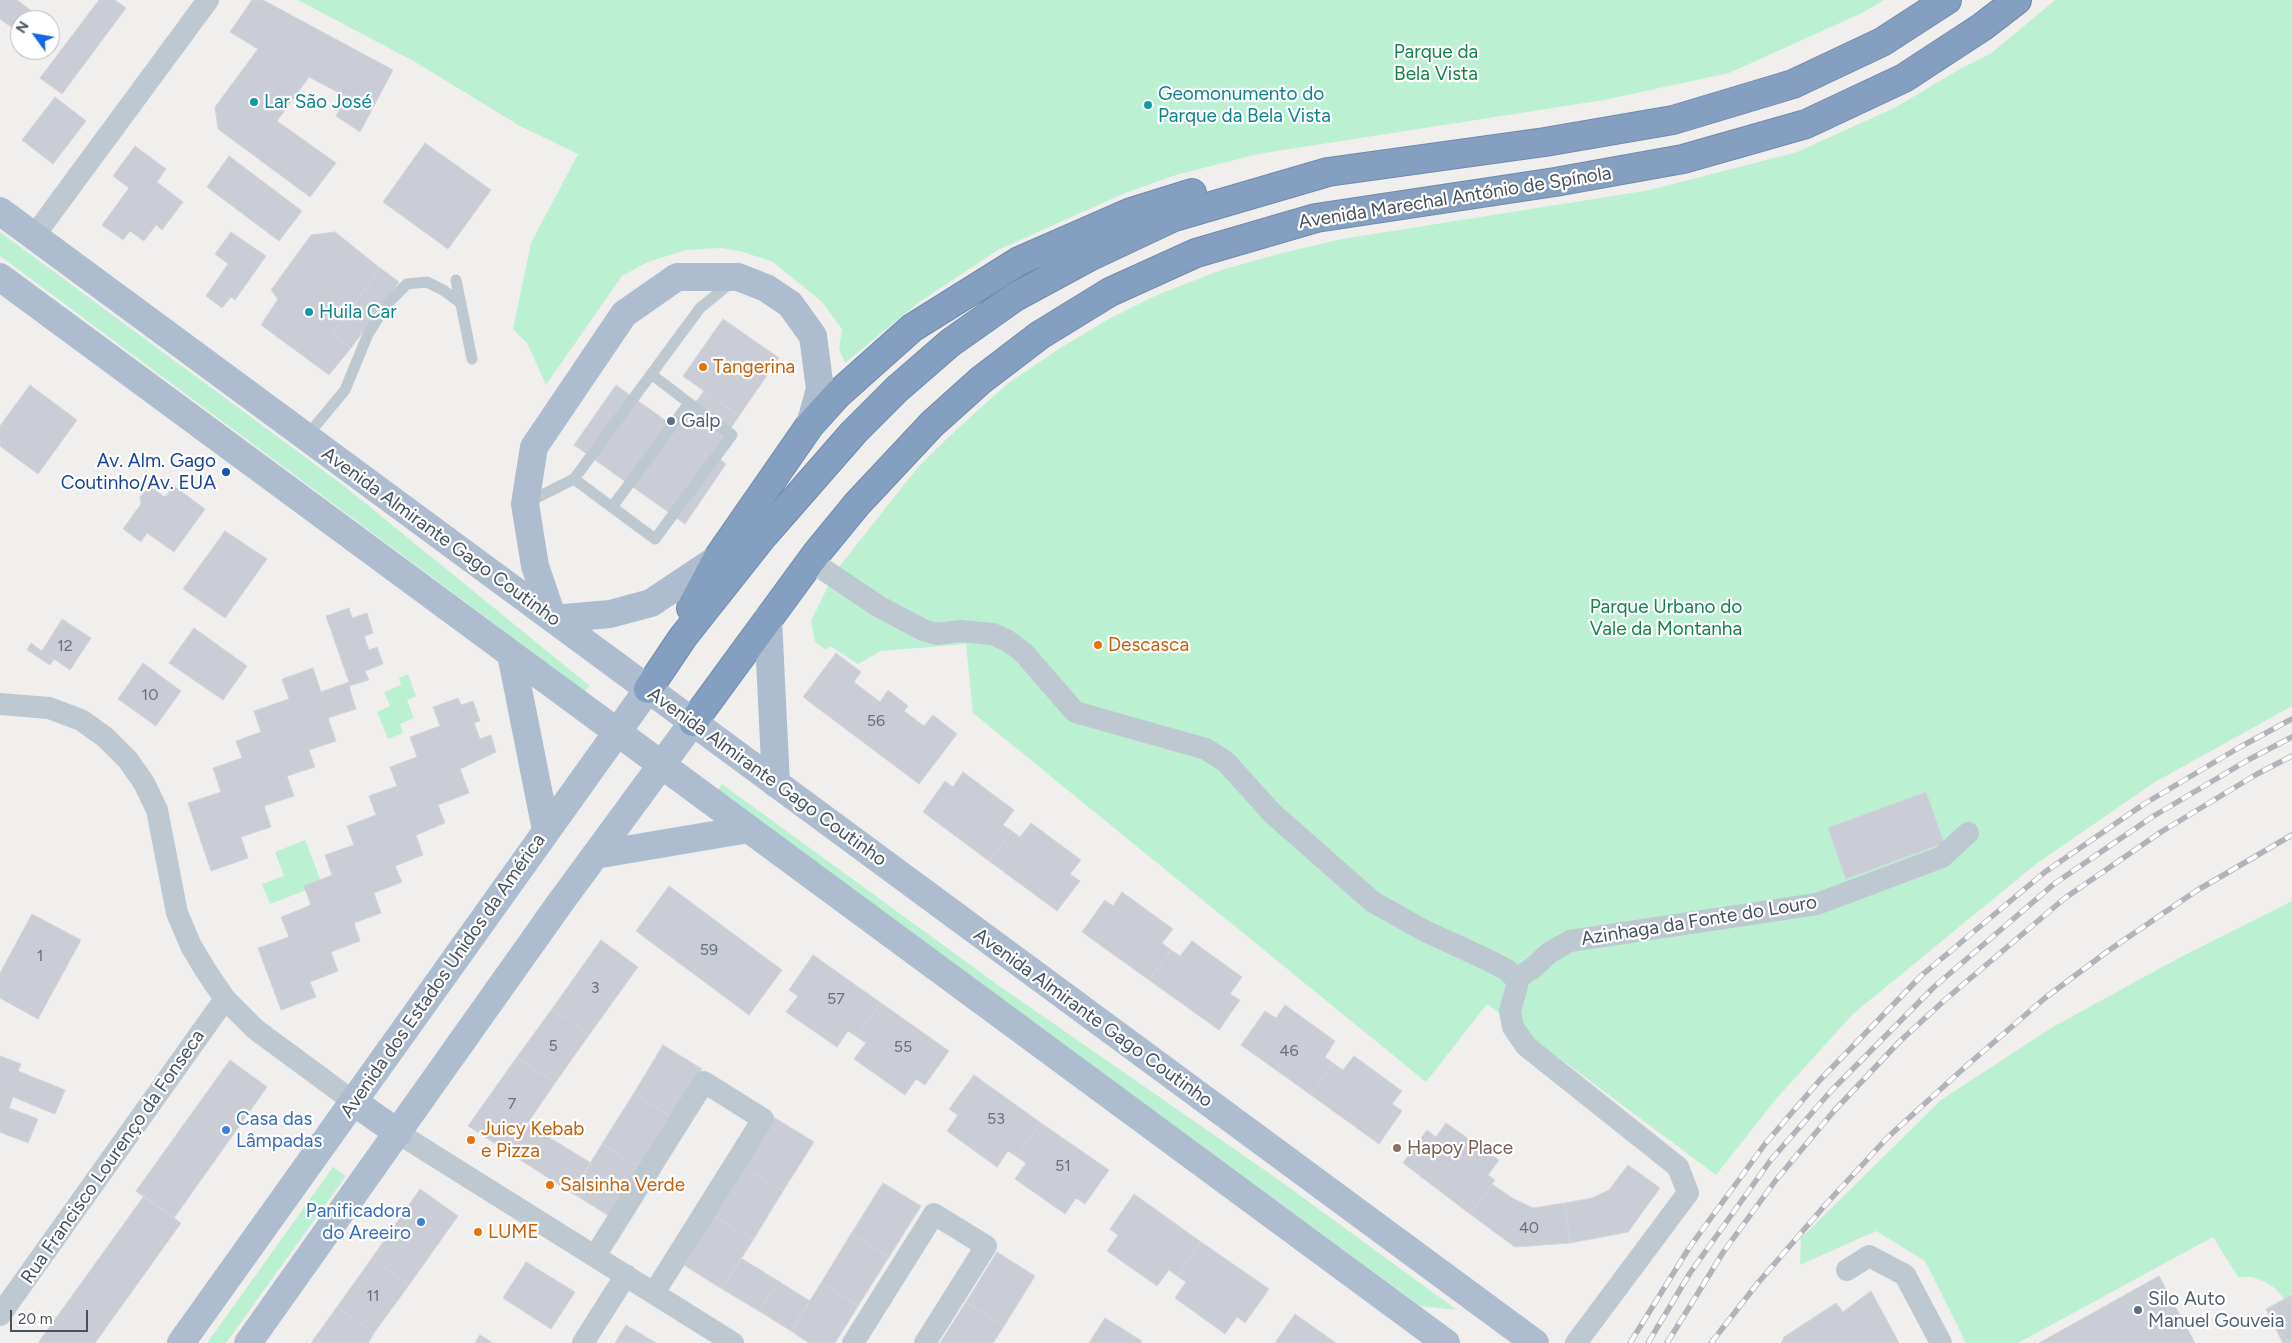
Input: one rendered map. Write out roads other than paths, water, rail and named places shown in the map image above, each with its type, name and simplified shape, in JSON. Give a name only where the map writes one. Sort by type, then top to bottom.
[{"type":"highway","points":[[683,637],[686,620],[696,596],[717,559],[810,426],[838,394],[912,328],[1019,260],[1131,212],[1225,183],[1273,173],[1328,172],[1545,142],[1673,120],[1793,84],[1882,42],[1947,0]]},
{"type":"highway","name":"Avenida Marechal António de Spínola","points":[[692,722],[811,561],[857,504],[946,412],[982,380],[1040,335],[1110,292],[1196,253],[1316,218],[1555,182],[1683,159],[1806,124],[1904,78],[1982,26],[2016,0]]},
{"type":"highway","points":[[648,689],[683,637],[775,521],[848,439],[897,389],[950,343],[1015,297],[1088,258],[1174,217],[1328,172]]},
{"type":"main road","name":"Avenida Almirante Gago Coutinho","points":[[0,212],[1535,1343]]},
{"type":"main road","points":[[0,277],[749,829],[1423,1333],[1446,1343]]},
{"type":"main road","points":[[717,559],[651,603],[610,614],[553,619],[535,566],[525,504],[534,447],[624,314],[677,277],[738,277],[766,288],[790,304],[813,336],[820,389],[810,426]]},
{"type":"main road","points":[[768,619],[776,784]]},
{"type":"main road","points":[[511,654],[546,830]]},
{"type":"main road","name":"Avenida dos Estados Unidos da América","points":[[181,1343],[648,689]]},
{"type":"main road","points":[[248,1343],[595,855],[692,722]]},
{"type":"main road","points":[[595,855],[749,829]]},
{"type":"main road","points":[[354,1102],[398,1133]]},
{"type":"street","points":[[34,236],[208,0]]},
{"type":"street","points":[[811,561],[878,606],[923,630],[936,634],[960,631],[993,634],[1008,641],[1023,652],[1074,712],[1206,749],[1226,762],[1272,813],[1373,902],[1424,931],[1507,970],[1516,979],[1517,986],[1510,1012],[1513,1027],[1526,1046],[1678,1167],[1688,1194],[1576,1343]]},
{"type":"street","points":[[0,704],[49,708],[81,720],[105,737],[128,760],[144,783],[157,810],[177,913],[191,946],[225,999],[255,1029],[354,1102]]},
{"type":"street","name":"Azinhaga da Fonte do Louro","points":[[1516,979],[1533,968],[1549,953],[1570,941],[1817,904],[1942,858],[1968,833]]},
{"type":"street","name":"Rua Francisco Lourenço da Fonseca","points":[[0,1315],[225,999]]},
{"type":"street","points":[[596,1256],[704,1082],[763,1119],[654,1293]]},
{"type":"street","points":[[398,1133],[733,1343]]},
{"type":"street","points":[[853,1343],[934,1214],[986,1246],[925,1343]]},
{"type":"street","points":[[1847,1270],[1869,1256],[1905,1275],[1941,1343]]},
{"type":"street","points":[[583,1343],[626,1275]]},
{"type":"lane","points":[[525,504],[574,479],[700,308],[738,277]]},
{"type":"lane","points":[[456,280],[472,360]]},
{"type":"lane","points":[[306,437],[345,390],[368,334],[388,304],[407,284],[427,282],[444,290],[461,303]]},
{"type":"lane","points":[[574,479],[655,539],[732,435],[651,374]]},
{"type":"lane","points":[[612,507],[689,403]]},
{"type":"railway","points":[[1630,1343],[1689,1248],[1765,1144],[1819,1081],[1922,975],[2045,872],[2144,804],[2240,747],[2292,719]]},
{"type":"railway","points":[[1648,1343],[1690,1273],[1770,1161],[1831,1091],[1934,987],[2054,884],[2152,817],[2248,760],[2292,737]]},
{"type":"railway","points":[[1667,1343],[1724,1251],[1776,1180],[1834,1111],[1899,1042],[1946,999],[2065,898],[2161,832],[2257,774],[2292,756]]},
{"type":"railway","points":[[1711,1343],[1757,1284],[1827,1203],[1888,1137],[1964,1068],[2045,998],[2108,951],[2196,891],[2292,835]]},
{"type":"place","name":"Lar São José","points":[[254,102]]},
{"type":"place","name":"Geomonumento do Parque da Bela Vista","points":[[1148,105]]},
{"type":"place","name":"Huila Car","points":[[309,312]]},
{"type":"place","name":"Tangerina","points":[[703,367]]},
{"type":"place","name":"Galp","points":[[671,421]]},
{"type":"place","name":"Av. Alm. Gago Coutinho/Av. EUA","points":[[226,472]]},
{"type":"place","name":"Descasca","points":[[1098,645]]},
{"type":"place","name":"Casa das Lâmpadas","points":[[226,1130]]},
{"type":"place","name":"Juicy Kebab e Pizza","points":[[471,1140]]},
{"type":"place","name":"Hapoy Place","points":[[1397,1148]]},
{"type":"place","name":"Salsinha Verde","points":[[550,1185]]},
{"type":"place","name":"Panificadora do Areeiro","points":[[421,1222]]},
{"type":"place","name":"LUME","points":[[478,1232]]},
{"type":"place","name":"Silo Auto Manuel Gouveia","points":[[2138,1310]]},
{"type":"park label","name":"Parque da Bela Vista","points":[[1436,63]]},
{"type":"park label","name":"Parque Urbano do Vale da Montanha","points":[[1666,618]]}]
